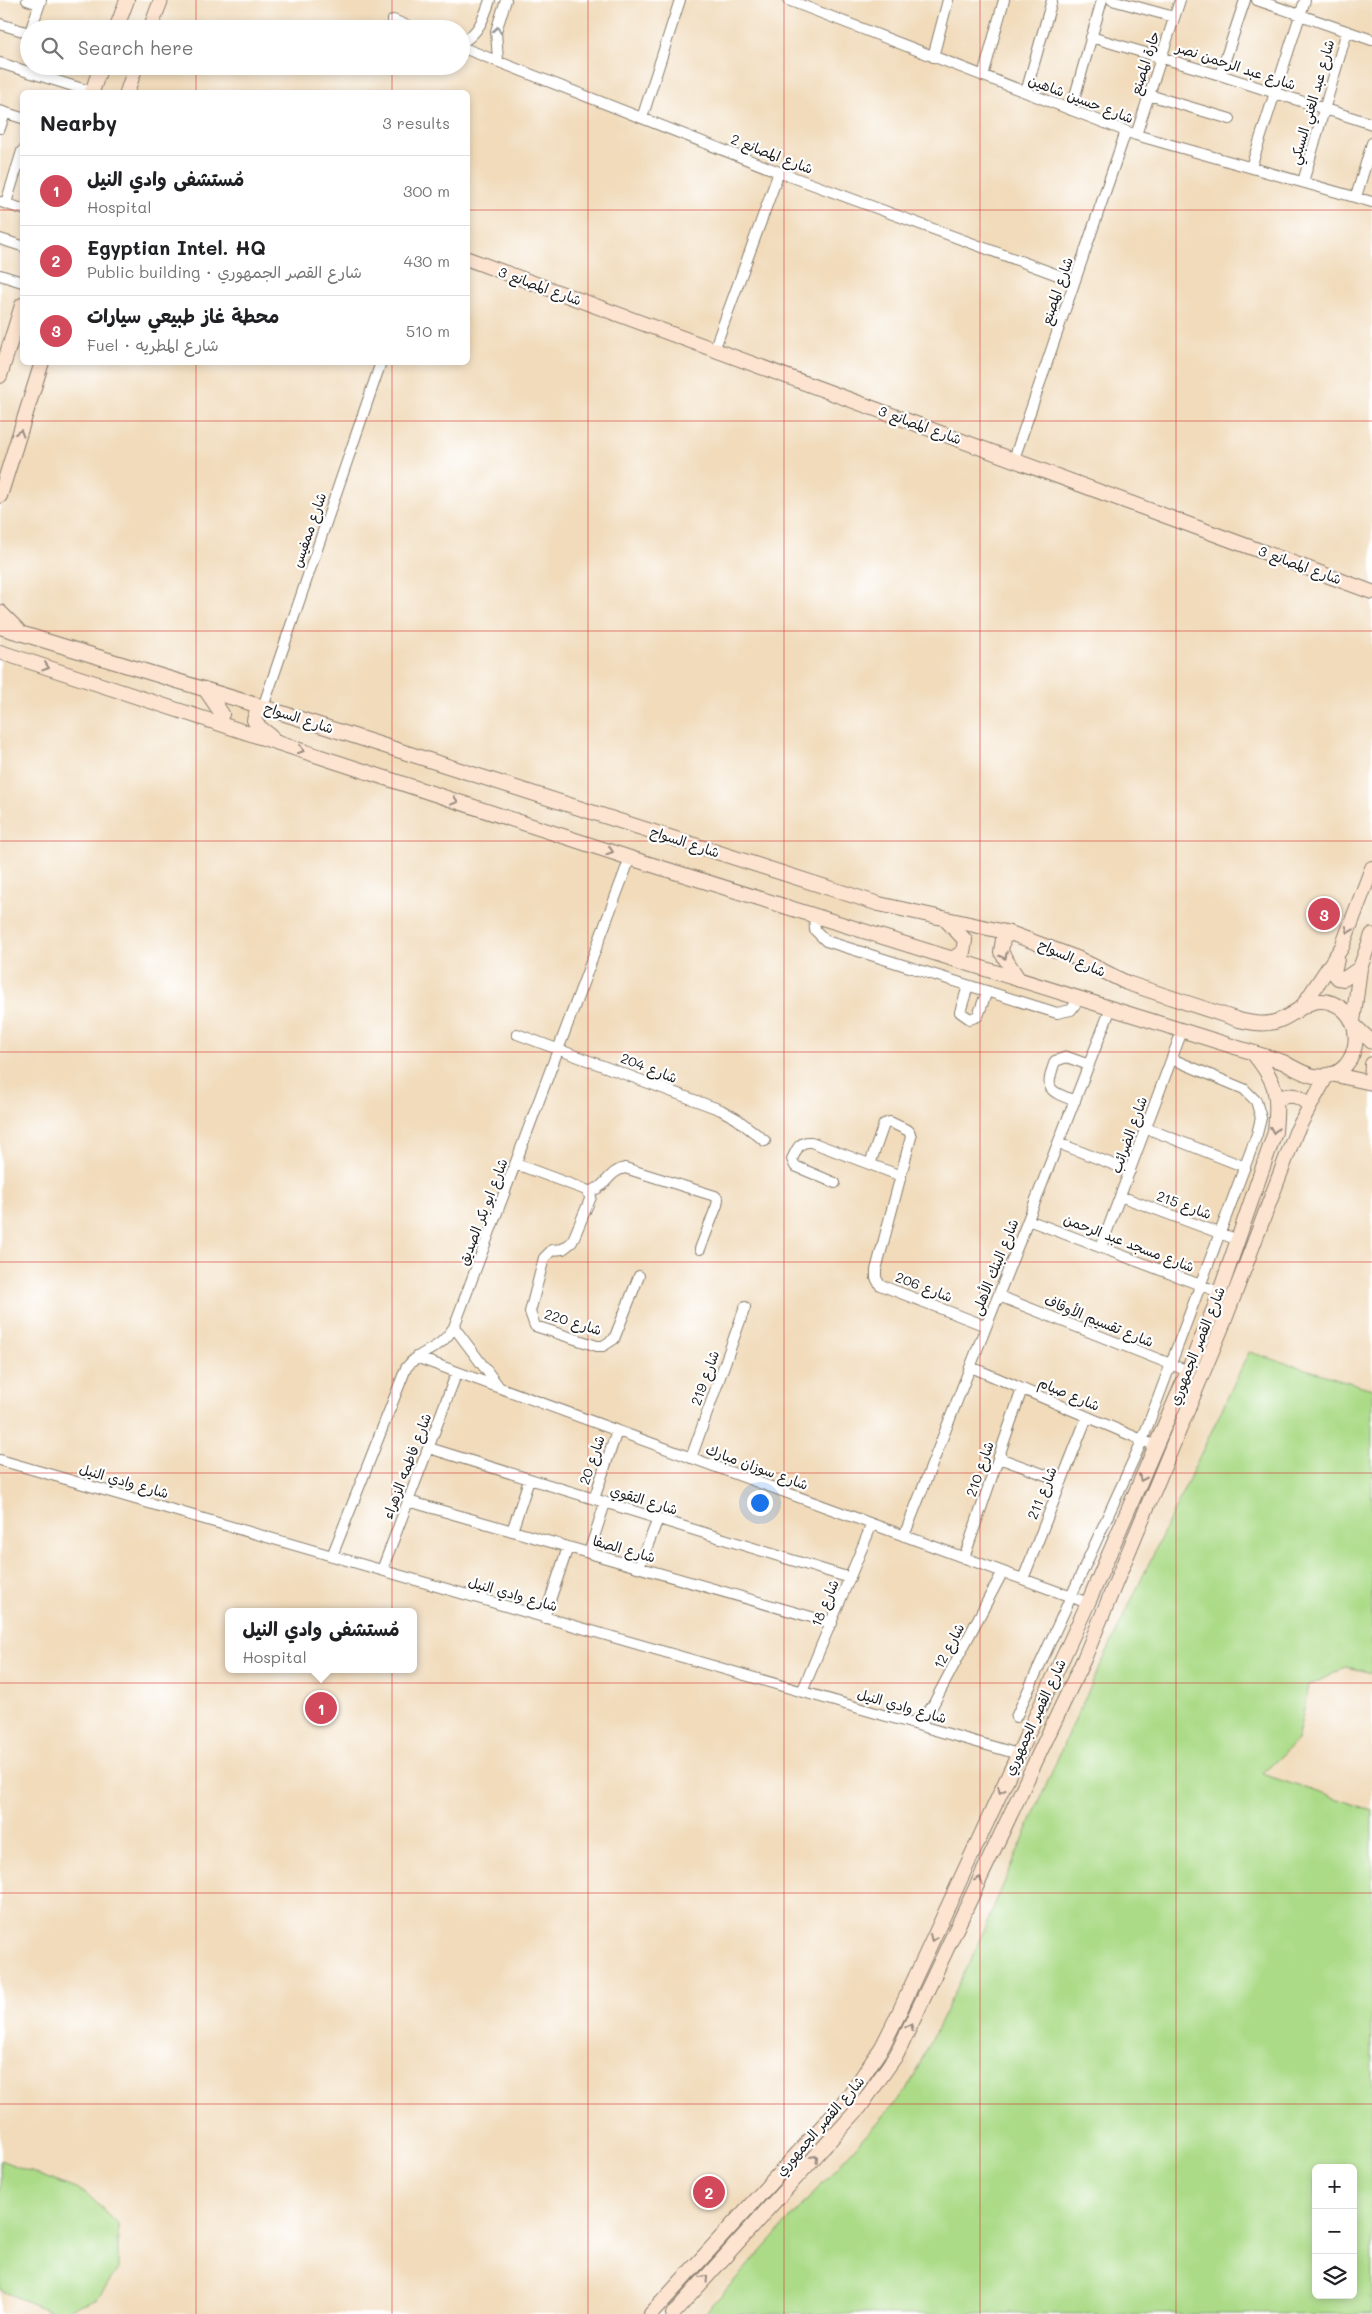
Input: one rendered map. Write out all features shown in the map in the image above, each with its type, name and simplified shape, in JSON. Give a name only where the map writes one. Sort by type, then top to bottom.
[{"type":"main road","points":[[119,20],[127,0]]},
{"type":"main road","points":[[153,20],[161,0]]},
{"type":"main road","points":[[93,90],[98,75]]},
{"type":"main road","points":[[127,90],[133,75]]},
{"type":"main road","name":"شارع المصانع 3","points":[[470,260],[1372,592]]},
{"type":"main road","points":[[0,376],[3,354],[20,310]]},
{"type":"main road","points":[[0,496],[41,365]]},
{"type":"main road","points":[[0,612],[22,634]]},
{"type":"main road","name":"شارع السواح","points":[[0,627],[263,706],[879,904],[1010,933],[1077,958],[1127,983],[1239,1020],[1256,1024],[1279,1021],[1304,1004]]},
{"type":"main road","points":[[2,655],[280,743],[630,858],[1283,1062],[1304,1073],[1315,1076],[1329,1075],[1372,1082],[1372,1064]]},
{"type":"main road","points":[[205,689],[222,714],[218,720],[210,721]]},
{"type":"main road","points":[[263,706],[255,713],[255,723],[280,743]]},
{"type":"main road","points":[[1360,968],[1344,979],[1338,978],[1334,969],[1338,953],[1372,868]]},
{"type":"main road","points":[[944,918],[965,940],[963,952],[952,959]]},
{"type":"main road","points":[[1010,933],[1003,939],[1001,952],[1019,980]]},
{"type":"main road","points":[[1329,1075],[1343,1068],[1353,1056],[1357,1043],[1355,1024],[1360,968],[1372,935]]},
{"type":"main road","points":[[1304,1004],[1338,953]]},
{"type":"main road","points":[[1304,1004],[1318,1001],[1332,1003],[1345,1010],[1372,1042]]},
{"type":"main road","name":"شارع القصر الجمهوري","points":[[651,2314],[848,2098],[882,2047],[1088,1603],[1188,1371],[1219,1292],[1275,1132],[1278,1100],[1273,1082],[1253,1053]]},
{"type":"main road","name":"شارع القصر الجمهوري","points":[[673,2314],[860,2107],[897,2054],[1084,1659],[1224,1322],[1296,1132],[1309,1106],[1329,1075]]},
{"type":"main road","points":[[1278,1100],[1284,1096],[1298,1097],[1309,1106]]},
{"type":"main road","points":[[755,2199],[768,2209]]},
{"type":"main road","points":[[736,2220],[748,2231]]},
{"type":"street","points":[[27,0],[40,2],[34,20]]},
{"type":"street","points":[[470,37],[480,26],[490,0]]},
{"type":"street","points":[[498,61],[496,31],[506,0]]},
{"type":"street","points":[[642,118],[680,0]]},
{"type":"street","name":"شارع حسين شاهين","points":[[788,0],[1131,133],[1372,202]]},
{"type":"street","points":[[933,57],[948,0]]},
{"type":"street","points":[[983,76],[1004,0]]},
{"type":"street","points":[[1026,92],[1052,0]]},
{"type":"street","points":[[1071,110],[1102,0]]},
{"type":"street","points":[[1112,0],[1174,17]]},
{"type":"street","name":"حارة المصنع","points":[[1131,133],[1149,95],[1180,0]]},
{"type":"street","points":[[1220,75],[1245,0]]},
{"type":"street","points":[[1257,0],[1372,40]]},
{"type":"street","points":[[1251,167],[1305,0]]},
{"type":"street","points":[[0,24],[20,30]]},
{"type":"street","name":"شارع عبد الغني السبكي","points":[[1303,182],[1323,108],[1347,31]]},
{"type":"street","name":"شارع عبد الرحمن نصر","points":[[1091,38],[1162,57],[1372,124]]},
{"type":"street","name":"شارع المصانع 2","points":[[470,50],[779,172],[1074,281]]},
{"type":"street","points":[[0,63],[20,69]]},
{"type":"street","points":[[38,75],[86,90]]},
{"type":"street","points":[[1149,95],[1230,119]]},
{"type":"street","points":[[0,128],[2,112],[20,117]]},
{"type":"street","name":"شارع المصنع","points":[[1014,459],[1074,281],[1131,133]]},
{"type":"street","points":[[1356,197],[1372,143]]},
{"type":"street","points":[[20,156],[3,202],[20,208]]},
{"type":"street","points":[[714,350],[779,172]]},
{"type":"street","points":[[0,239],[20,245]]},
{"type":"street","points":[[0,275],[20,281]]},
{"type":"street","name":"شارع ممفيس","points":[[263,706],[381,365]]},
{"type":"street","name":"شارع ابو بكر الصديق","points":[[332,1556],[403,1374],[410,1362],[440,1345],[454,1327],[630,858]]},
{"type":"street","points":[[814,915],[815,930],[826,941],[1056,1013],[1070,1010],[1079,999]]},
{"type":"street","points":[[968,986],[960,1012],[970,1019],[978,1016],[987,991]]},
{"type":"street","name":"شارع البنك الأهلى","points":[[904,1536],[1111,1008]]},
{"type":"street","name":"شارع الضرائب","points":[[1101,1247],[1182,1032]]},
{"type":"street","name":"شارع 204","points":[[517,1034],[721,1110],[737,1119],[765,1141]]},
{"type":"street","points":[[1075,1101],[1054,1093],[1049,1088],[1048,1081],[1055,1061],[1067,1057],[1089,1065]]},
{"type":"street","points":[[1016,1717],[1142,1440],[1245,1167],[1261,1118],[1256,1101],[1244,1089],[1172,1059]]},
{"type":"street","points":[[835,1183],[795,1166],[792,1159],[798,1146],[804,1142],[811,1142],[901,1176],[911,1137],[906,1128],[890,1122],[884,1124],[870,1164]]},
{"type":"street","points":[[1146,1128],[1245,1167]]},
{"type":"street","points":[[1058,1143],[1130,1171]]},
{"type":"street","points":[[516,1164],[589,1191],[599,1188],[613,1172],[625,1168],[716,1196],[717,1206],[700,1249]]},
{"type":"street","name":"شارع 206","points":[[901,1176],[876,1270],[876,1278],[880,1285],[986,1326]]},
{"type":"street","name":"شارع 220","points":[[589,1191],[591,1200],[572,1242],[563,1249],[552,1250],[544,1258],[530,1312],[532,1322],[539,1329],[597,1346],[609,1343],[614,1339],[639,1276]]},
{"type":"street","name":"شارع 215","points":[[1120,1196],[1238,1240]]},
{"type":"street","name":"شارع مسجد عبد الرحمن","points":[[1028,1220],[1219,1292]]},
{"type":"street","name":"شارع تقسيم الأوقاف","points":[[999,1296],[1188,1371]]},
{"type":"street","name":"شارع 219","points":[[691,1458],[745,1307]]},
{"type":"street","points":[[454,1327],[500,1388]]},
{"type":"street","name":"شارع سوزان مبارك","points":[[416,1357],[1088,1603]]},
{"type":"street","name":"شارع صيام","points":[[971,1367],[1156,1446]]},
{"type":"street","name":"شارع فاطمه الزهراء","points":[[382,1570],[457,1372]]},
{"type":"street","name":"شارع 210","points":[[964,1558],[1022,1389]]},
{"type":"street","name":"شارع 211","points":[[1023,1579],[1087,1417]]},
{"type":"street","name":"شارع 20","points":[[594,1499],[617,1431]]},
{"type":"street","name":"شارع التقوي","points":[[429,1448],[850,1578]]},
{"type":"street","points":[[999,1458],[1062,1481]]},
{"type":"street","name":"شارع وادي النيل","points":[[0,1460],[1018,1754]]},
{"type":"street","points":[[512,1531],[529,1480]]},
{"type":"street","name":"شارع الصفا","points":[[408,1501],[832,1623]]},
{"type":"street","points":[[589,1553],[605,1503]]},
{"type":"street","points":[[638,1567],[658,1519]]},
{"type":"street","name":"شارع 18","points":[[802,1692],[872,1524]]},
{"type":"street","points":[[544,1618],[568,1547]]},
{"type":"street","name":"شارع 12","points":[[910,1723],[924,1717],[933,1705],[1002,1573]]},
{"type":"green space","points":[[1249,1352],[1372,1389],[1372,1673],[1346,1667],[1309,1686],[1297,1741],[1262,1774],[1372,1810],[1372,2314],[704,2314],[907,2090],[973,1955],[1069,1732]]},
{"type":"green space","points":[[0,2160],[86,2193],[118,2224],[118,2269],[98,2298],[65,2311],[50,2311],[0,2290]]},
{"type":"place","name":"محطة غاز طبيعي سيارات","points":[[1324,914]]},
{"type":"place","name":"مُستشفى وادي النيل","points":[[321,1708]]},
{"type":"place","name":"Egyptian Intel. HQ","points":[[709,2192]]}]
